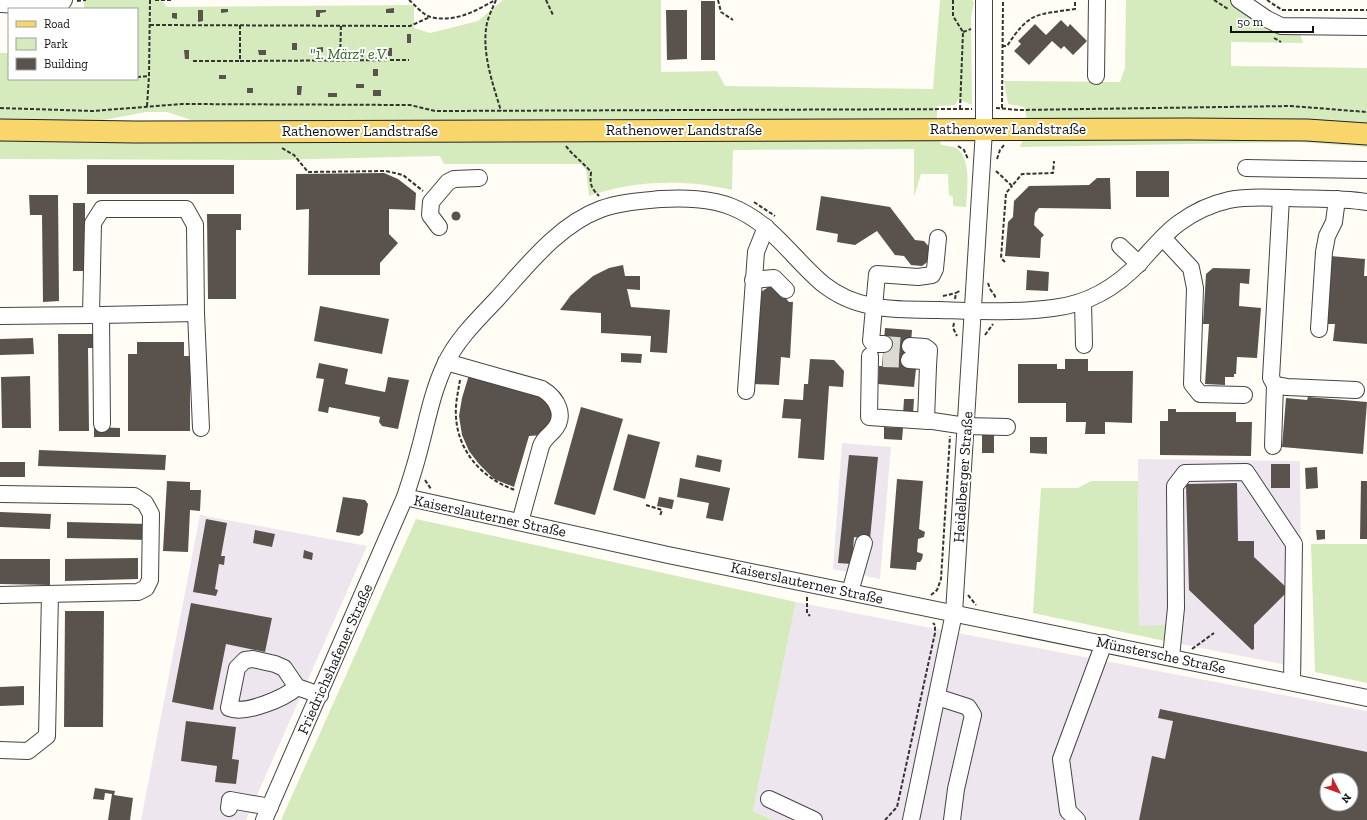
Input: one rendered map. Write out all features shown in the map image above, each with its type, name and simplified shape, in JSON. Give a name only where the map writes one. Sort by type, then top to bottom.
[{"type":"main road","name":"Rathenower Landstraße","points":[[0,130],[135,132],[558,131],[943,119],[984,130],[1015,128],[1307,130],[1367,134]]},
{"type":"street","points":[[0,4],[59,7],[64,0]]},
{"type":"street","name":"Heidelberger Straße","points":[[911,820],[954,613],[959,424],[973,310],[984,130],[984,0]]},
{"type":"street","points":[[1096,76],[1097,0]]},
{"type":"street","points":[[1239,0],[1267,20],[1281,26],[1367,27]]},
{"type":"street","points":[[1246,168],[1367,170]]},
{"type":"street","points":[[439,226],[430,215],[431,202],[448,182],[454,179],[479,178]]},
{"type":"street","points":[[973,310],[1051,309],[1083,302],[1120,282],[1176,225],[1189,216],[1215,204],[1243,199],[1281,198],[1337,199],[1367,202]]},
{"type":"street","points":[[1273,446],[1275,384],[1271,378],[1270,367],[1281,198]]},
{"type":"street","name":"Kaiserslauterner Straße","points":[[954,613],[930,602],[850,592],[405,497],[414,472],[434,393],[460,331],[507,279],[575,223],[602,209],[619,204],[675,199],[711,201],[728,205],[771,222],[822,283],[836,293],[874,306],[952,317],[973,310]]},
{"type":"street","points":[[1319,329],[1324,252],[1327,236],[1334,222],[1337,199]]},
{"type":"street","points":[[102,424],[93,223],[102,209],[186,209],[195,225],[196,312],[201,428]]},
{"type":"street","points":[[746,391],[756,252],[771,222]]},
{"type":"street","points":[[938,238],[935,269],[932,274],[918,277],[877,274],[874,306],[877,350],[868,417],[1007,427]]},
{"type":"street","points":[[1163,238],[1191,268],[1195,288],[1192,384],[1200,394],[1244,395]]},
{"type":"street","points":[[1120,246],[1139,264]]},
{"type":"street","points":[[753,280],[774,278],[786,290]]},
{"type":"street","points":[[1083,302],[1084,345]]},
{"type":"street","points":[[0,316],[196,312]]},
{"type":"street","points":[[910,353],[925,347],[929,350],[926,420],[928,421]]},
{"type":"street","points":[[446,362],[542,390],[551,395],[557,403],[560,415],[559,422],[554,430],[544,439],[520,522]]},
{"type":"street","points":[[1275,384],[1287,387],[1356,390]]},
{"type":"street","points":[[1171,657],[1176,608],[1175,486],[1185,473],[1246,472],[1294,544],[1292,682]]},
{"type":"street","points":[[0,494],[134,496],[145,503],[151,514],[150,580],[146,588],[138,592],[0,595]]},
{"type":"street","name":"Friedrichshafener Straße","points":[[267,814],[405,497]]},
{"type":"street","points":[[850,592],[864,543]]},
{"type":"street","points":[[0,750],[28,751],[47,736],[50,594]]},
{"type":"street","name":"Münstersche Straße","points":[[954,613],[1367,698]]},
{"type":"street","points":[[1076,820],[1068,811],[1061,759],[1104,643]]},
{"type":"street","points":[[297,687],[320,695]]},
{"type":"street","points":[[937,698],[968,707],[973,715],[956,789],[952,820]]},
{"type":"street","points":[[769,799],[814,820]]},
{"type":"street","points":[[229,808],[230,800],[267,814]]},
{"type":"path","points":[[147,106],[150,0]]},
{"type":"path","points":[[155,0],[171,0]]},
{"type":"path","points":[[409,0],[430,17]]},
{"type":"path","points":[[150,25],[410,26],[430,17],[459,18],[479,10],[496,0]]},
{"type":"path","points":[[496,0],[487,23],[486,46],[489,68],[501,111]]},
{"type":"path","points":[[546,0],[553,15]]},
{"type":"path","points":[[718,0],[721,12],[733,20]]},
{"type":"path","points":[[953,0],[953,16],[963,32],[960,109]]},
{"type":"path","points":[[1003,0],[1002,108],[1015,128]]},
{"type":"path","points":[[1002,46],[1007,46],[1020,27],[1035,15],[1075,9],[1075,0]]},
{"type":"path","points":[[1267,0],[1282,10],[1367,10]]},
{"type":"path","points":[[240,25],[240,61]]},
{"type":"path","points":[[340,60],[341,25]]},
{"type":"path","points":[[193,61],[409,60]]},
{"type":"path","points":[[138,77],[149,76]]},
{"type":"path","points":[[0,108],[93,111],[182,104],[410,105],[435,111],[943,119],[960,109],[1002,108]]},
{"type":"path","points":[[1015,128],[1291,106],[1367,112]]},
{"type":"path","points":[[996,162],[1000,150],[1015,128]]},
{"type":"path","points":[[558,131],[572,154],[581,160],[591,172],[592,188],[600,196],[593,199]]},
{"type":"path","points":[[956,144],[967,155],[969,164]]},
{"type":"path","points":[[1005,262],[1001,258],[1006,193],[1022,174],[1053,173],[1054,161]]},
{"type":"path","points":[[995,178],[996,166]]},
{"type":"path","points":[[308,172],[386,171],[397,173],[403,175],[414,183],[431,202]]},
{"type":"path","points":[[996,171],[1012,186]]},
{"type":"path","points":[[750,200],[771,222]]},
{"type":"path","points":[[988,281],[990,289]]},
{"type":"path","points":[[938,297],[956,293],[964,288]]},
{"type":"path","points":[[956,293],[952,317],[958,338]]},
{"type":"path","points":[[982,339],[994,324]]},
{"type":"path","points":[[462,367],[455,416],[458,430],[472,462],[493,481],[527,495]]},
{"type":"path","points":[[885,820],[897,807],[935,633],[935,625],[927,619],[930,602],[941,579],[959,424]]},
{"type":"path","points":[[414,472],[424,474],[428,486],[435,492]]},
{"type":"path","points":[[646,505],[662,510],[660,516]]},
{"type":"path","points":[[802,592],[807,596],[807,613],[810,616]]},
{"type":"path","points":[[1191,649],[1214,633]]},
{"type":"shaded area","points":[[842,443],[891,447],[880,579],[833,569]]},
{"type":"shaded area","points":[[1138,459],[1300,461],[1302,668],[1165,641],[1139,626]]},
{"type":"shaded area","points":[[200,515],[367,546],[246,820],[141,820]]},
{"type":"shaded area","points":[[796,602],[1367,711],[1367,820],[773,820],[753,811]]},
{"type":"green space","name":"\"1. März\" e.V.","points":[[84,0],[161,0],[167,7],[414,5],[414,28],[430,33],[478,21],[503,0],[661,0],[661,72],[717,71],[725,86],[933,89],[940,0],[972,0],[974,2],[971,17],[972,105],[958,99],[955,105],[937,106],[937,122],[191,120],[167,112],[146,112],[93,122],[0,120],[0,53],[8,53],[8,80],[138,80],[138,8],[84,8]]},
{"type":"green space","points":[[1126,0],[1232,0],[1299,31],[1303,43],[1231,42],[1231,66],[1367,68],[1367,128],[1027,119],[1024,107],[1008,104],[1004,81],[1120,82],[1125,68]]},
{"type":"green space","points":[[1227,136],[1367,141],[1367,147],[1299,142],[1020,147],[1023,140]]},
{"type":"green space","points":[[939,138],[941,145],[956,148],[964,159],[967,175],[966,207],[953,206],[953,197],[949,195],[948,174],[921,174],[914,197],[914,149],[733,150],[732,190],[697,184],[660,183],[624,187],[589,196],[586,170],[581,164],[444,164],[440,156],[272,160],[0,159],[0,140]]},
{"type":"green space","points":[[1091,481],[1138,481],[1139,626],[1167,625],[1165,641],[1033,613],[1041,488],[1078,488]]},
{"type":"green space","points":[[416,519],[796,602],[753,811],[773,820],[281,820]]},
{"type":"green space","points":[[1311,544],[1367,544],[1367,683],[1315,672]]},
{"type":"building","points":[[701,1],[715,1],[715,60],[701,60]]},
{"type":"building","points":[[394,8],[394,13],[386,13],[386,9]]},
{"type":"building","points":[[221,9],[228,9],[228,12],[221,13]]},
{"type":"building","points":[[198,10],[203,10],[203,21],[198,22]]},
{"type":"building","points":[[316,10],[326,10],[326,12],[320,13],[320,17],[316,17]]},
{"type":"building","points":[[666,10],[687,10],[687,59],[667,60]]},
{"type":"building","points":[[172,13],[177,13],[177,19],[172,18]]},
{"type":"building","points":[[1061,20],[1068,27],[1070,24],[1087,41],[1073,55],[1064,46],[1061,49],[1052,41],[1029,65],[1014,51],[1021,44],[1018,41],[1035,24],[1046,35]]},
{"type":"building","points":[[407,34],[411,34],[411,43],[407,43]]},
{"type":"building","points":[[292,43],[297,43],[297,50],[292,50]]},
{"type":"building","points":[[323,47],[323,52],[315,53],[315,48]]},
{"type":"building","points":[[360,47],[364,48],[363,57],[359,56]]},
{"type":"building","points":[[388,48],[392,48],[392,56],[388,56]]},
{"type":"building","points":[[184,50],[189,50],[189,59],[185,59]]},
{"type":"building","points":[[258,50],[266,50],[266,55],[259,55]]},
{"type":"building","points":[[373,69],[378,69],[378,76],[373,76]]},
{"type":"building","points":[[219,75],[226,75],[226,79],[219,79]]},
{"type":"building","points":[[356,84],[364,84],[364,88],[356,88]]},
{"type":"building","points":[[297,86],[302,86],[301,95],[297,95]]},
{"type":"building","points":[[247,88],[253,88],[253,93],[247,93]]},
{"type":"building","points":[[373,90],[381,90],[381,96],[373,96]]},
{"type":"building","points":[[328,93],[337,93],[337,97],[328,97]]},
{"type":"building","points":[[87,165],[234,165],[234,194],[87,194]]},
{"type":"building","points":[[1136,171],[1169,171],[1169,197],[1136,197]]},
{"type":"building","points":[[384,173],[398,179],[416,193],[415,210],[389,209],[389,234],[398,243],[380,263],[380,275],[308,275],[309,209],[296,210],[296,174]]},
{"type":"building","points":[[1097,178],[1110,178],[1111,209],[1039,208],[1035,213],[1034,225],[1044,235],[1041,238],[1040,258],[1005,256],[1008,222],[1013,217],[1014,201],[1029,186],[1089,185]]},
{"type":"building","points":[[29,195],[58,195],[59,301],[43,302],[42,215],[30,215]]},
{"type":"building","points":[[821,196],[890,207],[915,240],[924,241],[931,249],[930,260],[922,266],[911,265],[904,256],[895,255],[877,231],[855,245],[837,242],[838,234],[816,230]]},
{"type":"building","points":[[73,203],[85,203],[85,271],[73,271]]},
{"type":"building","points":[[456,211],[461,216],[456,221],[451,216]]},
{"type":"building","points":[[207,214],[241,214],[241,230],[236,230],[236,299],[208,299]]},
{"type":"building","points":[[1330,256],[1365,259],[1364,276],[1367,276],[1367,344],[1333,341],[1335,324],[1325,324]]},
{"type":"building","points":[[623,265],[625,276],[640,276],[640,290],[627,289],[631,307],[670,310],[667,353],[650,352],[651,336],[601,333],[601,313],[560,310],[571,295],[593,276],[609,268]]},
{"type":"building","points":[[1213,268],[1250,269],[1249,284],[1240,283],[1239,306],[1261,308],[1257,358],[1237,357],[1236,374],[1234,374],[1234,377],[1225,377],[1225,385],[1205,384],[1209,324],[1203,324],[1206,274]]},
{"type":"building","points":[[1027,270],[1049,272],[1048,291],[1026,290]]},
{"type":"building","points":[[773,284],[789,302],[793,302],[790,358],[781,357],[779,385],[754,384],[758,294]]},
{"type":"building","points":[[320,306],[389,319],[382,354],[314,341]]},
{"type":"building","points":[[885,328],[912,330],[909,368],[916,369],[914,387],[878,384],[879,366],[882,366]]},
{"type":"building","points":[[58,334],[94,334],[94,348],[88,348],[89,431],[59,431]]},
{"type":"building","points":[[33,338],[34,354],[0,355],[0,339]]},
{"type":"building","points":[[137,342],[184,342],[184,356],[190,356],[190,431],[128,431],[128,354],[137,354]]},
{"type":"building","points":[[621,353],[642,354],[641,363],[621,362]]},
{"type":"building","points":[[810,359],[834,360],[844,371],[843,387],[829,386],[824,460],[798,458],[801,419],[782,418],[784,399],[803,400],[804,384],[808,384]]},
{"type":"building","points":[[1065,359],[1088,359],[1088,371],[1133,371],[1132,423],[1105,422],[1105,434],[1085,434],[1086,422],[1066,422],[1066,403],[1018,403],[1018,364],[1057,364],[1057,369],[1065,369]]},
{"type":"building","points":[[319,363],[348,369],[345,384],[385,392],[388,377],[409,380],[398,429],[382,426],[379,422],[380,417],[329,407],[328,413],[318,411],[324,379],[316,378]]},
{"type":"building","points":[[469,375],[543,395],[557,417],[543,435],[529,436],[514,487],[494,479],[479,464],[469,451],[462,435],[459,416],[462,398]]},
{"type":"building","points":[[30,376],[31,428],[2,428],[1,377]]},
{"type":"building","points":[[1308,397],[1367,402],[1363,454],[1282,447],[1286,398],[1307,400]]},
{"type":"building","points":[[904,399],[914,399],[913,415],[903,415]]},
{"type":"building","points":[[581,407],[623,419],[595,515],[554,504]]},
{"type":"building","points":[[1168,409],[1176,409],[1176,412],[1236,412],[1236,422],[1252,422],[1251,456],[1160,455],[1160,421],[1168,421]]},
{"type":"building","points":[[94,427],[120,428],[120,437],[94,437]]},
{"type":"building","points":[[884,427],[903,428],[902,440],[884,439]]},
{"type":"building","points":[[982,433],[994,434],[994,453],[982,453]]},
{"type":"building","points":[[628,434],[660,442],[645,499],[613,490]]},
{"type":"building","points":[[1030,437],[1047,437],[1047,454],[1030,453]]},
{"type":"building","points":[[39,450],[166,455],[165,470],[38,466]]},
{"type":"building","points":[[697,455],[722,460],[720,472],[695,467]]},
{"type":"building","points":[[849,455],[878,457],[870,539],[854,537],[852,564],[838,563]]},
{"type":"building","points":[[0,462],[25,462],[25,477],[0,477]]},
{"type":"building","points":[[1271,464],[1290,464],[1290,488],[1271,488]]},
{"type":"building","points":[[1317,467],[1318,488],[1306,489],[1305,468]]},
{"type":"building","points":[[680,478],[730,488],[723,521],[706,518],[709,503],[677,497]]},
{"type":"building","points":[[897,479],[923,481],[919,529],[925,532],[924,537],[918,539],[917,552],[923,554],[920,562],[917,562],[916,570],[890,568]]},
{"type":"building","points":[[167,481],[190,482],[190,490],[201,490],[200,511],[190,510],[188,552],[163,551]]},
{"type":"building","points":[[1361,481],[1367,481],[1367,539],[1360,539]]},
{"type":"building","points":[[1237,483],[1238,541],[1254,541],[1254,557],[1289,590],[1254,625],[1254,649],[1252,650],[1189,590],[1186,484]]},
{"type":"building","points":[[343,497],[365,500],[368,504],[363,533],[359,536],[336,532]]},
{"type":"building","points":[[659,497],[674,500],[672,509],[657,506]]},
{"type":"building","points":[[0,512],[51,514],[50,529],[0,527]]},
{"type":"building","points":[[206,519],[227,523],[221,556],[225,556],[224,565],[219,564],[215,589],[218,590],[216,596],[193,592]]},
{"type":"building","points":[[67,522],[148,524],[148,540],[67,538]]},
{"type":"building","points":[[255,530],[275,534],[272,547],[253,543]]},
{"type":"building","points":[[1316,530],[1325,530],[1325,539],[1317,540]]},
{"type":"building","points":[[304,550],[313,553],[312,560],[303,558]]},
{"type":"building","points":[[138,558],[138,579],[65,581],[65,559]]},
{"type":"building","points":[[0,559],[50,559],[50,585],[0,584]]},
{"type":"building","points":[[191,603],[272,618],[265,652],[226,644],[213,710],[172,702]]},
{"type":"building","points":[[65,611],[104,611],[103,727],[64,727]]},
{"type":"building","points":[[24,686],[24,705],[0,706],[0,687]]},
{"type":"building","points":[[1160,709],[1367,752],[1367,820],[1139,820],[1152,756],[1165,759],[1173,721],[1158,718]]},
{"type":"building","points":[[186,721],[236,727],[232,759],[239,760],[236,784],[215,782],[217,766],[181,761]]},
{"type":"building","points":[[95,788],[115,791],[114,795],[133,798],[130,820],[108,820],[112,794],[105,793],[104,800],[93,799]]},
{"type":"tunnel","points":[[884,344],[910,346]]},
{"type":"tunnel","points":[[883,359],[909,360]]}]
